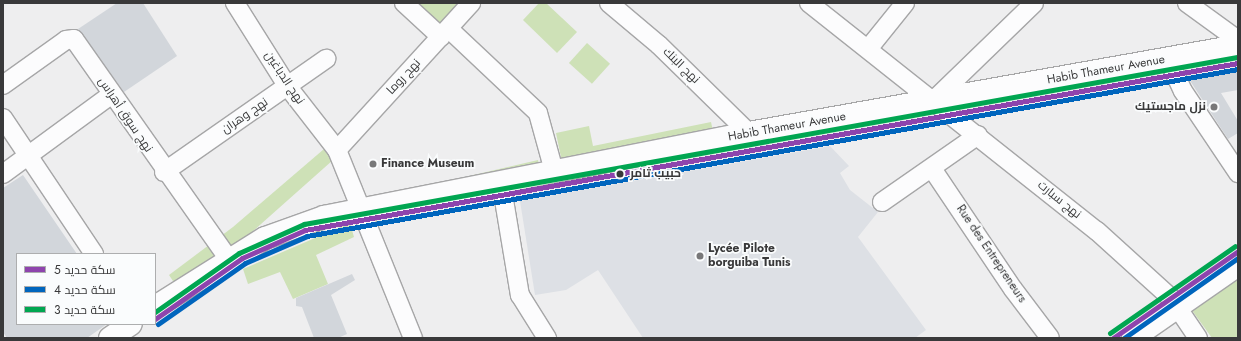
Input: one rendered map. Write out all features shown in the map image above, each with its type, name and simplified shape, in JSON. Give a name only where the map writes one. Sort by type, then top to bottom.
[{"type":"main road","name":"Habib Thameur Avenue","points":[[361,210],[749,133],[932,102],[1238,46]]},
{"type":"main road","points":[[156,306],[228,258],[288,229],[361,210]]},
{"type":"main road","points":[[1133,338],[1238,266]]},
{"type":"main road","points":[[110,338],[130,325]]},
{"type":"street","name":"نهج الدباغين","points":[[235,3],[288,87],[337,150],[413,338]]},
{"type":"street","points":[[404,3],[445,33],[538,113],[554,171]]},
{"type":"street","name":"نهج روما","points":[[337,150],[471,3]]},
{"type":"street","name":"نهج البنك","points":[[609,3],[659,45],[749,133]]},
{"type":"street","name":"نهج سبارت","points":[[809,3],[932,102],[978,135],[1097,232],[1177,307],[1198,338]]},
{"type":"street","points":[[868,49],[905,3]]},
{"type":"street","points":[[932,102],[1034,3]]},
{"type":"street","points":[[1187,3],[1238,40]]},
{"type":"street","name":"نهج سوق أهراس","points":[[3,85],[71,38],[164,172],[228,258]]},
{"type":"street","points":[[1168,58],[1183,91],[1238,173]]},
{"type":"street","name":"نهج وهران","points":[[164,172],[326,60]]},
{"type":"street","points":[[3,174],[111,95]]},
{"type":"street","points":[[3,118],[93,253]]},
{"type":"street","points":[[882,202],[933,170],[978,135]]},
{"type":"street","name":"Rue des Entrepreneurs","points":[[933,170],[1050,338]]},
{"type":"street","points":[[501,182],[520,295],[547,338]]},
{"type":"shaded area","name":"Lycée Pilote borguiba Tunis","points":[[830,146],[849,166],[840,173],[850,190],[878,212],[858,237],[926,330],[915,338],[643,338],[598,270],[566,290],[535,295],[520,201]]},
{"type":"green space","points":[[411,3],[468,3],[441,32]]},
{"type":"green space","points":[[539,3],[546,3],[577,32],[557,53],[523,20]]},
{"type":"green space","points":[[587,43],[610,64],[592,84],[569,63]]},
{"type":"green space","points":[[711,122],[714,136],[563,167],[556,133],[589,126],[593,146]]},
{"type":"green space","points":[[324,149],[333,160],[243,240],[177,287],[169,275],[233,227]]},
{"type":"green space","points":[[538,160],[540,169],[372,207],[370,199]]},
{"type":"green space","points":[[350,223],[354,237],[316,255],[328,284],[293,299],[280,272],[248,284],[243,269]]},
{"type":"green space","points":[[1238,276],[1238,338],[1212,338],[1191,309]]},
{"type":"building","points":[[117,3],[143,3],[177,56],[124,92],[78,29]]},
{"type":"building","name":"نزل ماجستيك","points":[[1238,68],[1238,90],[1221,93],[1238,121],[1238,133],[1228,139],[1187,76]]},
{"type":"building","points":[[23,175],[76,253],[16,253],[16,325],[106,325],[87,338],[7,338],[3,332],[3,188]]},
{"type":"building","points":[[352,274],[355,280],[331,295],[347,334],[338,338],[314,338],[302,307],[296,306],[296,298]]},
{"type":"rail line","name":"3","points":[[156,311],[239,253],[304,224],[1237,57]]},
{"type":"rail line","name":"5","points":[[156,318],[242,258],[305,230],[1238,63]]},
{"type":"rail line","name":"4","points":[[158,324],[245,263],[307,236],[1238,69]]},
{"type":"rail line","name":"3","points":[[1110,333],[1235,246]]},
{"type":"rail line","name":"5","points":[[1113,338],[1238,251]]},
{"type":"rail line","name":"4","points":[[1124,338],[1238,258]]},
{"type":"place","name":"نزل ماجستيك","points":[[1214,107]]},
{"type":"place","name":"Finance Museum","points":[[373,164]]},
{"type":"place","name":"حبيب ثامر","points":[[620,174]]},
{"type":"place","name":"Lycée Pilote borguiba Tunis","points":[[700,256]]}]
